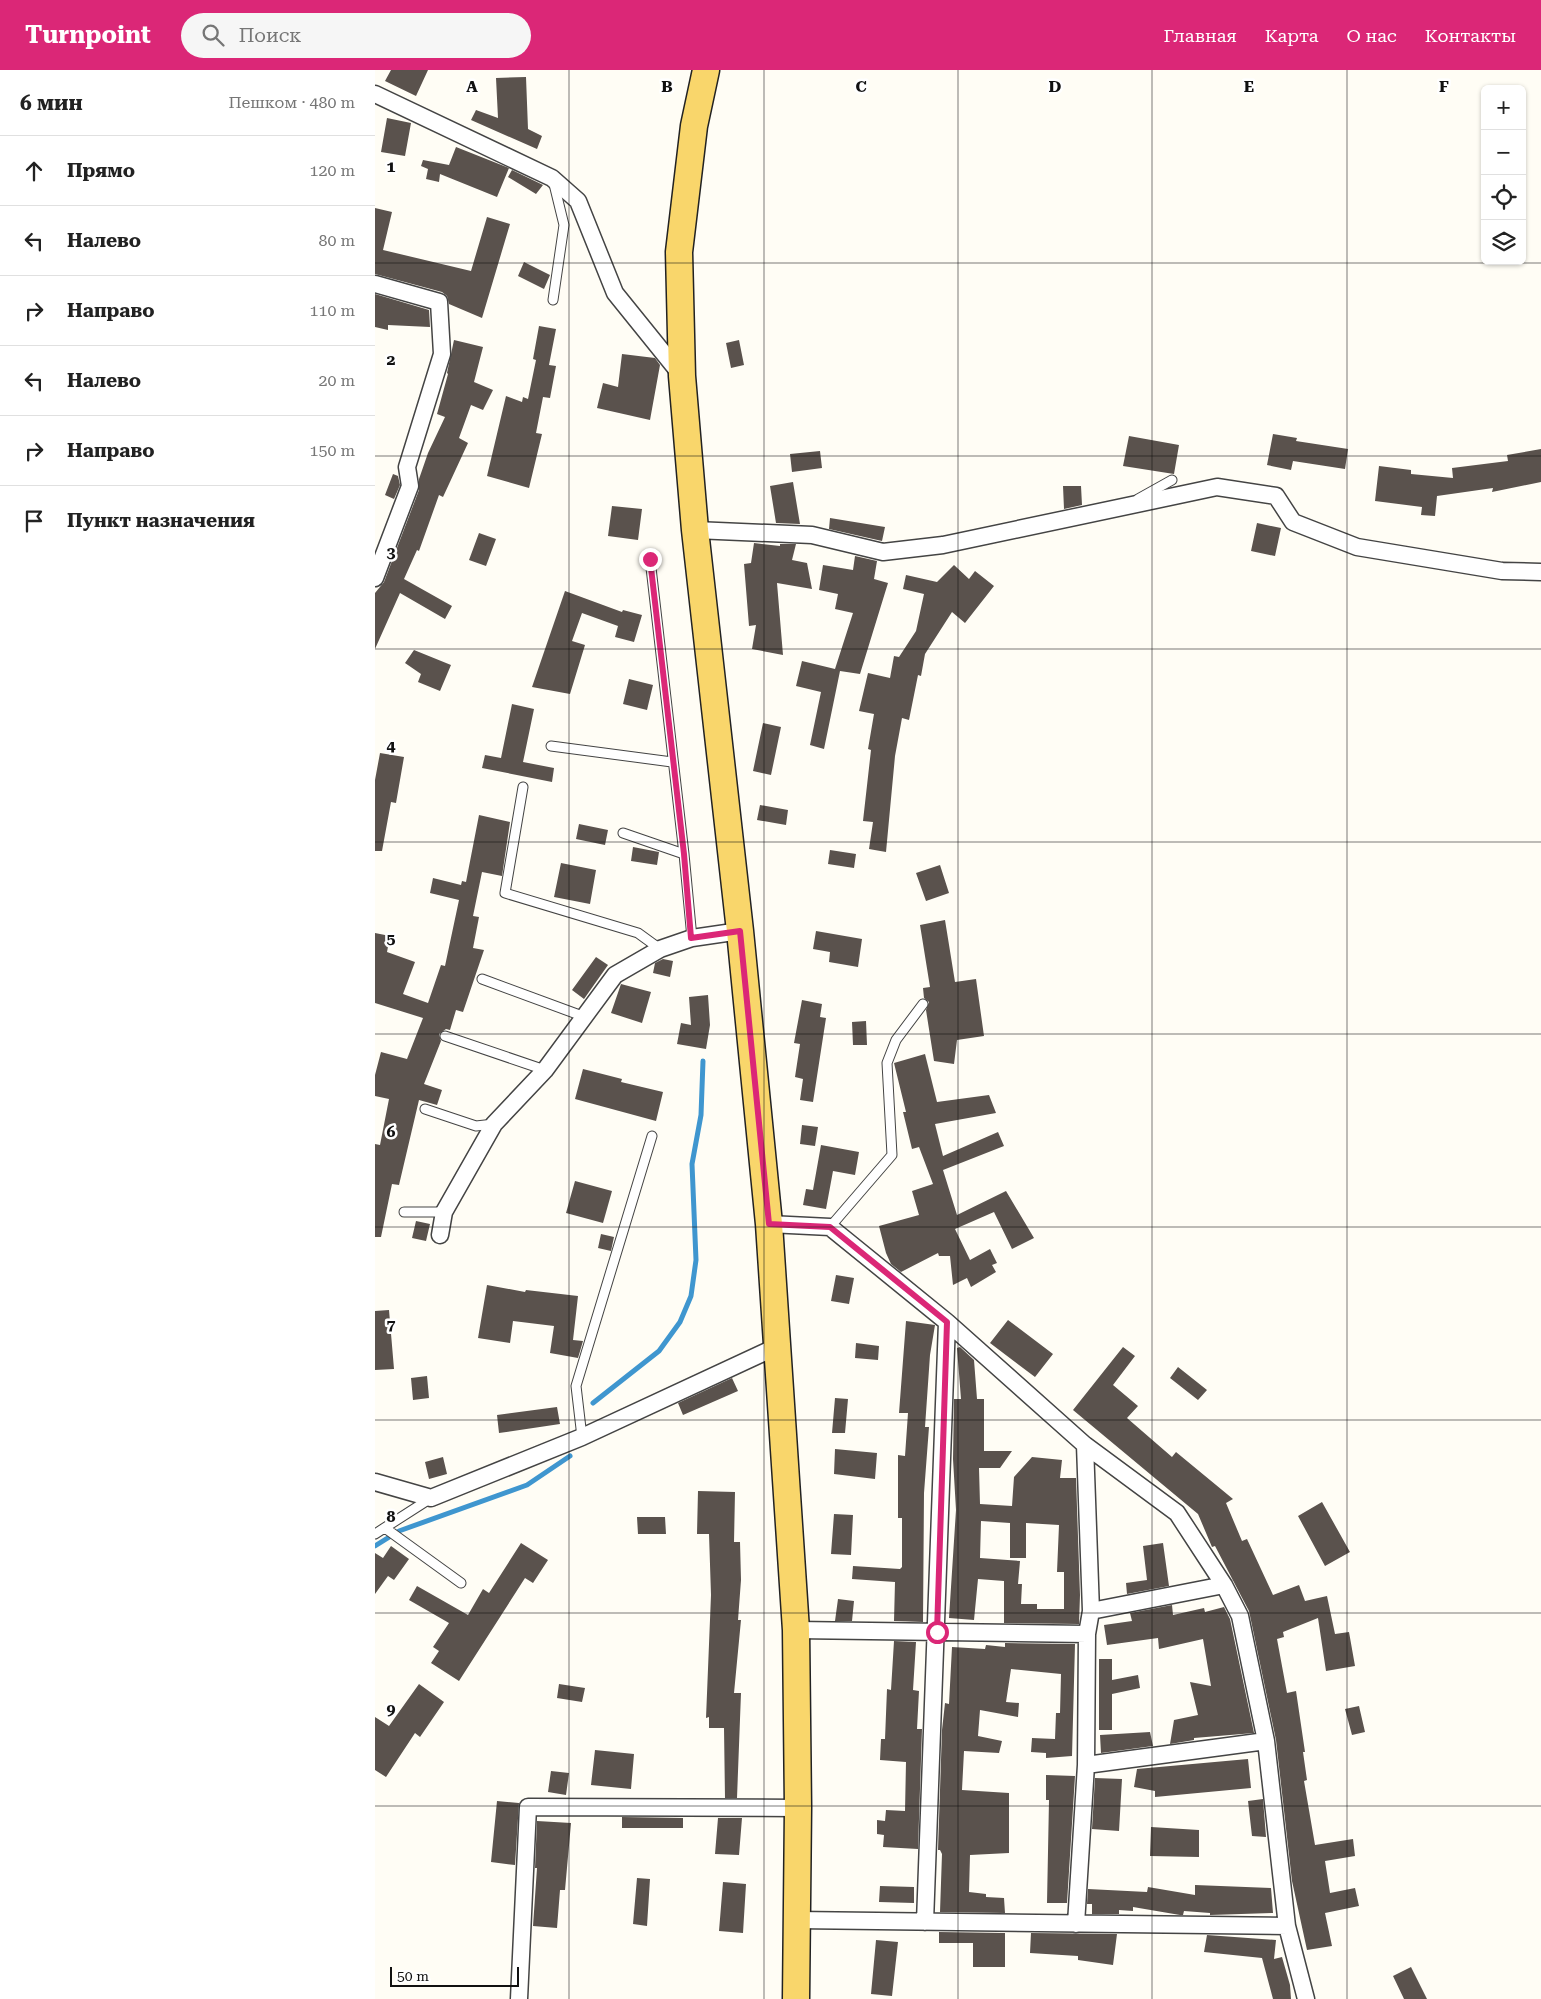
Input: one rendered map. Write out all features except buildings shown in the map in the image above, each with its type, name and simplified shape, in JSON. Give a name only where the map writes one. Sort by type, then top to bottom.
[{"type":"main road","points":[[706,70],[694,126],[680,242],[682,376],[695,530],[740,931],[769,1224],[778,1346],[796,1630],[798,1808],[796,1999]]},
{"type":"street","points":[[375,94],[552,178],[578,200],[615,292],[682,376]]},
{"type":"street","points":[[375,284],[439,302],[442,354],[407,467],[410,486],[375,578]]},
{"type":"street","points":[[695,530],[812,535],[883,552],[943,545],[1217,487],[1276,496],[1293,522],[1357,547],[1502,572],[1541,572]]},
{"type":"street","points":[[440,1235],[444,1212],[494,1124],[545,1070],[615,975],[660,949],[691,938],[740,931]]},
{"type":"street","points":[[769,1224],[830,1227],[947,1322],[1085,1445],[1177,1513],[1224,1586],[1240,1616],[1266,1741],[1287,1926],[1306,1999]]},
{"type":"street","points":[[925,1922],[947,1322]]},
{"type":"street","points":[[375,1482],[431,1498],[582,1437],[778,1346]]},
{"type":"street","points":[[1076,1924],[1086,1765],[1087,1634],[1091,1611],[1085,1445]]},
{"type":"street","points":[[1091,1611],[1224,1586]]},
{"type":"street","points":[[796,1630],[1087,1634]]},
{"type":"street","points":[[1086,1765],[1266,1741]]},
{"type":"street","points":[[519,1999],[527,1807],[798,1808]]},
{"type":"street","points":[[796,1920],[1287,1926]]},
{"type":"lane","points":[[552,178],[564,225],[553,300]]},
{"type":"lane","points":[[1127,506],[1172,480]]},
{"type":"lane","points":[[650,559],[684,854],[691,938]]},
{"type":"lane","points":[[551,746],[672,762]]},
{"type":"lane","points":[[523,787],[505,892],[638,933],[660,949]]},
{"type":"lane","points":[[623,833],[684,854]]},
{"type":"lane","points":[[482,979],[585,1017]]},
{"type":"lane","points":[[830,1227],[892,1155],[887,1063],[896,1040],[923,1004]]},
{"type":"lane","points":[[445,1036],[545,1070]]},
{"type":"lane","points":[[425,1109],[476,1126],[494,1124]]},
{"type":"lane","points":[[582,1437],[576,1386],[652,1136]]},
{"type":"lane","points":[[404,1212],[444,1212]]},
{"type":"lane","points":[[375,1534],[387,1529],[431,1498]]},
{"type":"lane","points":[[387,1529],[461,1582]]},
{"type":"waterway","points":[[593,1403],[659,1351],[680,1322],[691,1296],[696,1260],[692,1164],[701,1115],[703,1061]]},
{"type":"waterway","points":[[375,1546],[399,1531],[527,1485],[570,1456]]},
{"type":"route","points":[[650,559],[684,854],[691,938],[740,931],[769,1224],[830,1227],[947,1322],[937,1632]]}]
